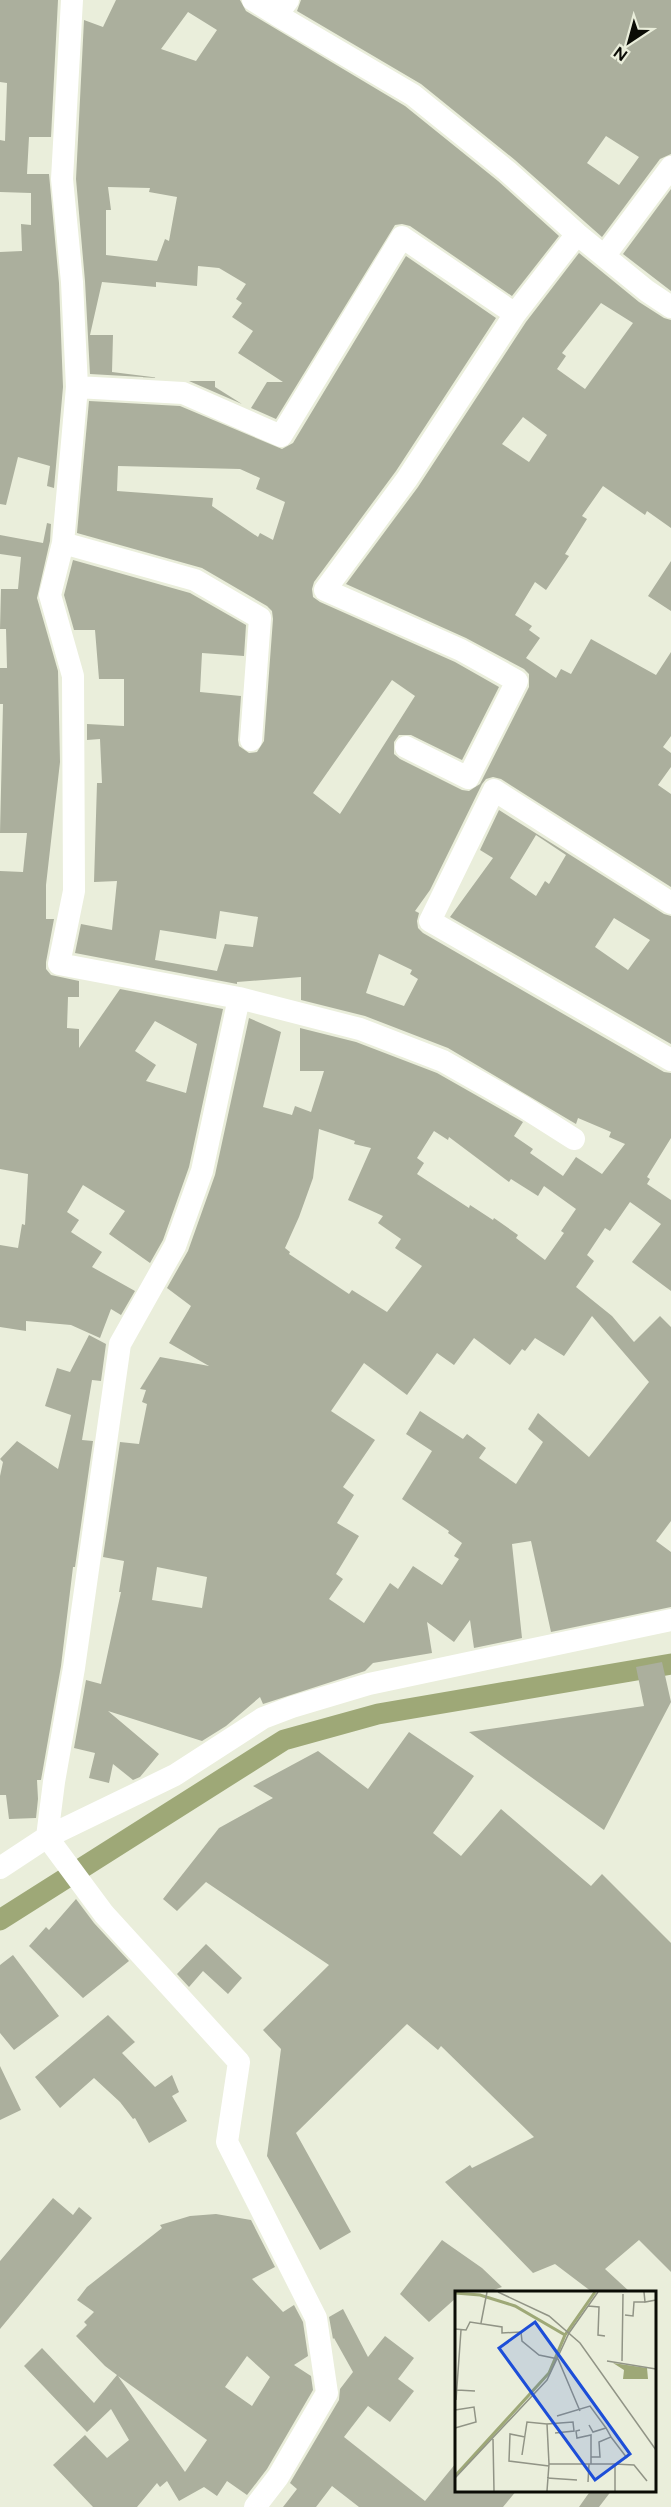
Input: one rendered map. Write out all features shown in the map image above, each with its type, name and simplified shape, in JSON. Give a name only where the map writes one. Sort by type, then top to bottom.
[{"type":"street","points":[[72,0],[62,178],[72,282],[77,387],[63,543],[50,595],[74,676],[74,891],[59,964],[239,998],[360,1029],[443,1060],[574,1139]]},
{"type":"street","points":[[253,0],[282,8],[413,95],[507,171],[577,234],[647,291],[671,307]]},
{"type":"street","points":[[604,255],[671,167]]},
{"type":"street","points":[[406,747],[468,778],[517,681],[461,650],[325,590],[406,479],[515,314],[577,234]]},
{"type":"street","points":[[77,387],[183,393],[281,436],[402,237],[515,314]]},
{"type":"street","points":[[63,543],[195,580],[260,618],[251,741]]},
{"type":"street","points":[[671,903],[494,790],[430,921],[671,1060]]},
{"type":"street","points":[[239,998],[202,1171],[175,1246],[120,1344],[74,1668],[47,1837],[104,1914],[239,2062],[227,2142],[316,2318],[327,2393],[278,2477],[255,2507]]},
{"type":"street","points":[[0,1868],[47,1837],[175,1775],[262,1718],[369,1684],[671,1620]]},
{"type":"building","points":[[0,0],[58,0],[51,137],[29,137],[27,174],[49,174],[59,283],[63,387],[54,488],[47,486],[50,466],[18,457],[6,505],[0,504],[0,252],[22,251],[21,224],[31,225],[31,193],[0,192],[0,140],[5,141],[7,83],[0,82]]},
{"type":"building","points":[[116,0],[240,0],[246,11],[405,106],[498,181],[559,236],[512,296],[410,226],[395,225],[276,419],[251,408],[267,382],[283,382],[238,353],[253,331],[232,317],[242,303],[236,299],[246,284],[219,268],[198,266],[197,286],[156,282],[156,287],[102,282],[90,335],[113,335],[112,372],[160,378],[90,374],[76,179],[84,20],[103,27]],"holes":[[[188,12],[217,30],[196,61],[161,49]],[[108,187],[150,188],[149,192],[177,197],[169,241],[165,239],[157,261],[106,255],[106,210],[111,210]]]},
{"type":"building","points":[[301,0],[671,0],[671,154],[660,159],[602,237],[515,160],[421,84],[297,11]],"holes":[[[606,136],[639,157],[619,185],[587,163]]]},
{"type":"building","points":[[671,189],[671,291],[623,254]]},
{"type":"building","points":[[579,253],[639,302],[671,320],[671,528],[647,511],[645,515],[603,486],[582,516],[587,519],[565,554],[569,556],[546,590],[535,582],[515,615],[532,626],[529,630],[540,638],[526,658],[556,678],[561,669],[571,674],[591,639],[656,675],[671,652],[671,736],[663,747],[671,753],[671,767],[658,785],[671,794],[671,887],[501,779],[493,777],[486,779],[482,784],[430,890],[415,911],[419,913],[418,928],[423,933],[664,1072],[671,1073],[671,1138],[647,1177],[650,1179],[647,1184],[671,1200],[671,1291],[632,1262],[661,1224],[630,1202],[610,1231],[605,1228],[587,1255],[594,1261],[576,1287],[612,1316],[634,1342],[660,1316],[671,1327],[671,1521],[656,1541],[671,1552],[671,1607],[551,1632],[531,1541],[512,1544],[522,1638],[474,1648],[470,1620],[454,1642],[427,1622],[432,1653],[373,1663],[365,1671],[263,1704],[260,1697],[226,1726],[202,1741],[108,1711],[159,1754],[140,1777],[133,1780],[113,1764],[109,1783],[89,1778],[95,1753],[74,1748],[86,1680],[101,1684],[121,1592],[119,1592],[124,1561],[103,1557],[120,1442],[139,1444],[147,1404],[142,1402],[146,1390],[140,1389],[160,1357],[209,1366],[169,1343],[191,1306],[167,1288],[188,1251],[215,1175],[249,1018],[281,1032],[263,1107],[292,1115],[295,1106],[311,1112],[324,1071],[300,1071],[300,1028],[356,1042],[437,1073],[523,1122],[514,1136],[533,1149],[530,1153],[563,1176],[576,1157],[602,1174],[625,1144],[609,1137],[611,1132],[578,1118],[576,1124],[448,1048],[365,1016],[301,1000],[301,977],[237,982],[237,984],[75,953],[81,924],[112,930],[117,881],[94,882],[97,783],[102,783],[100,739],[87,740],[87,724],[124,726],[124,679],[99,679],[95,630],[74,630],[64,595],[73,560],[190,593],[246,625],[244,656],[202,653],[200,692],[241,696],[238,740],[239,746],[249,753],[257,752],[264,741],[273,619],[272,611],[267,606],[202,568],[77,533],[89,401],[180,406],[282,449],[293,443],[406,256],[496,318],[396,471],[314,582],[312,589],[313,597],[320,602],[455,662],[499,687],[462,760],[411,735],[399,735],[394,742],[394,754],[400,759],[462,790],[469,791],[480,784],[529,687],[529,674],[524,669],[466,638],[346,584],[418,487],[526,322]],"holes":[[[601,303],[633,323],[585,389],[557,369],[566,356],[562,353]],[[523,417],[547,435],[529,462],[502,444]],[[118,466],[240,469],[260,478],[256,489],[285,502],[273,540],[260,533],[258,537],[212,506],[213,498],[117,491]],[[392,680],[415,696],[340,814],[313,793]],[[220,911],[258,917],[253,947],[225,944],[217,971],[155,960],[160,930],[216,939]],[[379,954],[412,970],[410,974],[418,979],[404,1006],[366,993]],[[319,1129],[355,1141],[354,1144],[371,1148],[348,1200],[383,1216],[378,1223],[401,1239],[395,1248],[422,1266],[387,1312],[352,1290],[349,1294],[289,1254],[290,1252],[285,1248],[313,1178]],[[434,1131],[448,1140],[449,1137],[509,1182],[511,1179],[538,1196],[544,1186],[576,1209],[561,1231],[564,1233],[545,1260],[516,1238],[518,1235],[494,1218],[493,1220],[470,1205],[469,1208],[417,1174],[424,1163],[417,1158]],[[592,1316],[649,1382],[589,1457],[538,1413],[528,1429],[543,1442],[516,1484],[479,1458],[486,1448],[467,1434],[463,1439],[420,1411],[406,1434],[432,1451],[402,1499],[449,1531],[448,1533],[462,1543],[454,1556],[459,1559],[442,1585],[413,1566],[398,1589],[390,1583],[364,1623],[329,1599],[343,1579],[336,1574],[359,1536],[337,1523],[354,1495],[343,1487],[375,1440],[331,1411],[364,1363],[407,1395],[437,1353],[454,1365],[474,1338],[510,1365],[522,1349],[525,1351],[535,1338],[564,1356]],[[157,1567],[207,1577],[202,1608],[152,1600]]]},
{"type":"building","points":[[189,381],[215,381],[215,387],[242,404]]},
{"type":"building","points":[[47,523],[51,524],[50,541],[37,598],[58,671],[60,762],[46,885],[46,919],[54,919],[46,969],[51,975],[79,981],[79,997],[68,997],[67,1028],[79,1029],[79,1048],[120,989],[223,1009],[189,1167],[163,1240],[150,1263],[109,1234],[125,1211],[83,1185],[67,1212],[79,1220],[71,1232],[102,1252],[92,1267],[135,1291],[121,1315],[111,1309],[100,1338],[71,1325],[26,1321],[26,1331],[0,1327],[0,1245],[18,1248],[22,1224],[25,1225],[28,1174],[0,1169],[0,871],[23,872],[27,833],[0,833],[3,704],[0,704],[0,668],[7,668],[6,629],[0,629],[1,589],[18,589],[21,557],[0,554],[0,535],[43,543]],"holes":[[[155,1021],[197,1044],[186,1093],[146,1081],[156,1065],[135,1051]]]},
{"type":"building","points":[[671,561],[671,611],[648,596]]},
{"type":"building","points":[[499,810],[664,914],[671,916],[671,1044],[450,917],[493,858],[480,850]],"holes":[[[536,835],[566,855],[549,884],[545,881],[536,896],[510,878]],[[614,918],[650,940],[628,970],[595,947]]]},
{"type":"building","points":[[89,1335],[106,1344],[101,1381],[92,1380],[82,1440],[93,1441],[75,1567],[73,1567],[61,1666],[41,1780],[37,1780],[36,1818],[9,1819],[6,1795],[0,1795],[0,1476],[3,1462],[0,1459],[17,1441],[58,1469],[71,1415],[45,1406],[57,1368],[70,1372]]},
{"type":"building","points":[[662,1662],[671,1702],[604,1830],[469,1732],[644,1706],[636,1667]]},
{"type":"building","points":[[409,1732],[474,1776],[433,1833],[461,1856],[501,1809],[591,1886],[602,1874],[671,1943],[671,2272],[639,2240],[605,2269],[629,2291],[591,2291],[555,2264],[533,2273],[445,2182],[470,2165],[472,2168],[534,2137],[441,2046],[438,2050],[407,2024],[296,2133],[351,2232],[320,2250],[267,2156],[281,2049],[263,2030],[329,1965],[206,1882],[177,1911],[163,1899],[219,1828],[273,1798],[253,1786],[318,1751],[368,1789]]},
{"type":"building","points":[[76,1899],[94,1923],[129,1961],[83,1998],[29,1946],[46,1927],[49,1930]]},
{"type":"building","points":[[206,1944],[242,1978],[228,1994],[203,1971],[189,1987],[177,1974]]},
{"type":"building","points":[[13,1955],[59,2016],[14,2050],[0,2033],[0,1965]]},
{"type":"building","points":[[108,2015],[135,2042],[122,2053],[155,2087],[172,2075],[179,2092],[172,2096],[187,2121],[149,2143],[135,2118],[133,2119],[120,2102],[94,2078],[60,2108],[35,2077]]},
{"type":"building","points":[[0,2066],[21,2110],[0,2120]]},
{"type":"building","points":[[53,2198],[73,2215],[79,2207],[92,2218],[0,2329],[0,2261]]},
{"type":"building","points":[[216,2214],[251,2220],[275,2267],[252,2279],[283,2312],[294,2305],[303,2322],[308,2356],[294,2365],[311,2376],[313,2390],[267,2469],[247,2495],[227,2481],[217,2496],[204,2487],[179,2501],[167,2481],[160,2487],[157,2483],[137,2507],[93,2507],[53,2465],[85,2435],[107,2458],[129,2440],[111,2409],[87,2432],[24,2366],[42,2348],[94,2403],[117,2375],[76,2336],[87,2325],[84,2322],[94,2312],[77,2300],[87,2287],[162,2228],[160,2225],[190,2216]],"holes":[[[247,2356],[270,2377],[252,2406],[225,2387]],[[118,2376],[207,2440],[185,2472]]]},
{"type":"building","points":[[442,2240],[482,2268],[502,2287],[491,2291],[455,2291],[455,2299],[429,2322],[400,2294]]},
{"type":"building","points":[[343,2309],[368,2357],[385,2336],[414,2358],[398,2379],[414,2391],[390,2422],[368,2406],[344,2437],[425,2501],[455,2464],[455,2492],[515,2492],[503,2507],[359,2507],[332,2486],[316,2507],[283,2507],[297,2489],[290,2483],[339,2400],[340,2389],[353,2372],[333,2339],[329,2317]]},
{"type":"building","points":[[590,2492],[610,2492],[599,2507],[579,2507]]},
{"type":"waterway","points":[[0,1920],[284,1740],[378,1714],[671,1664]]}]
